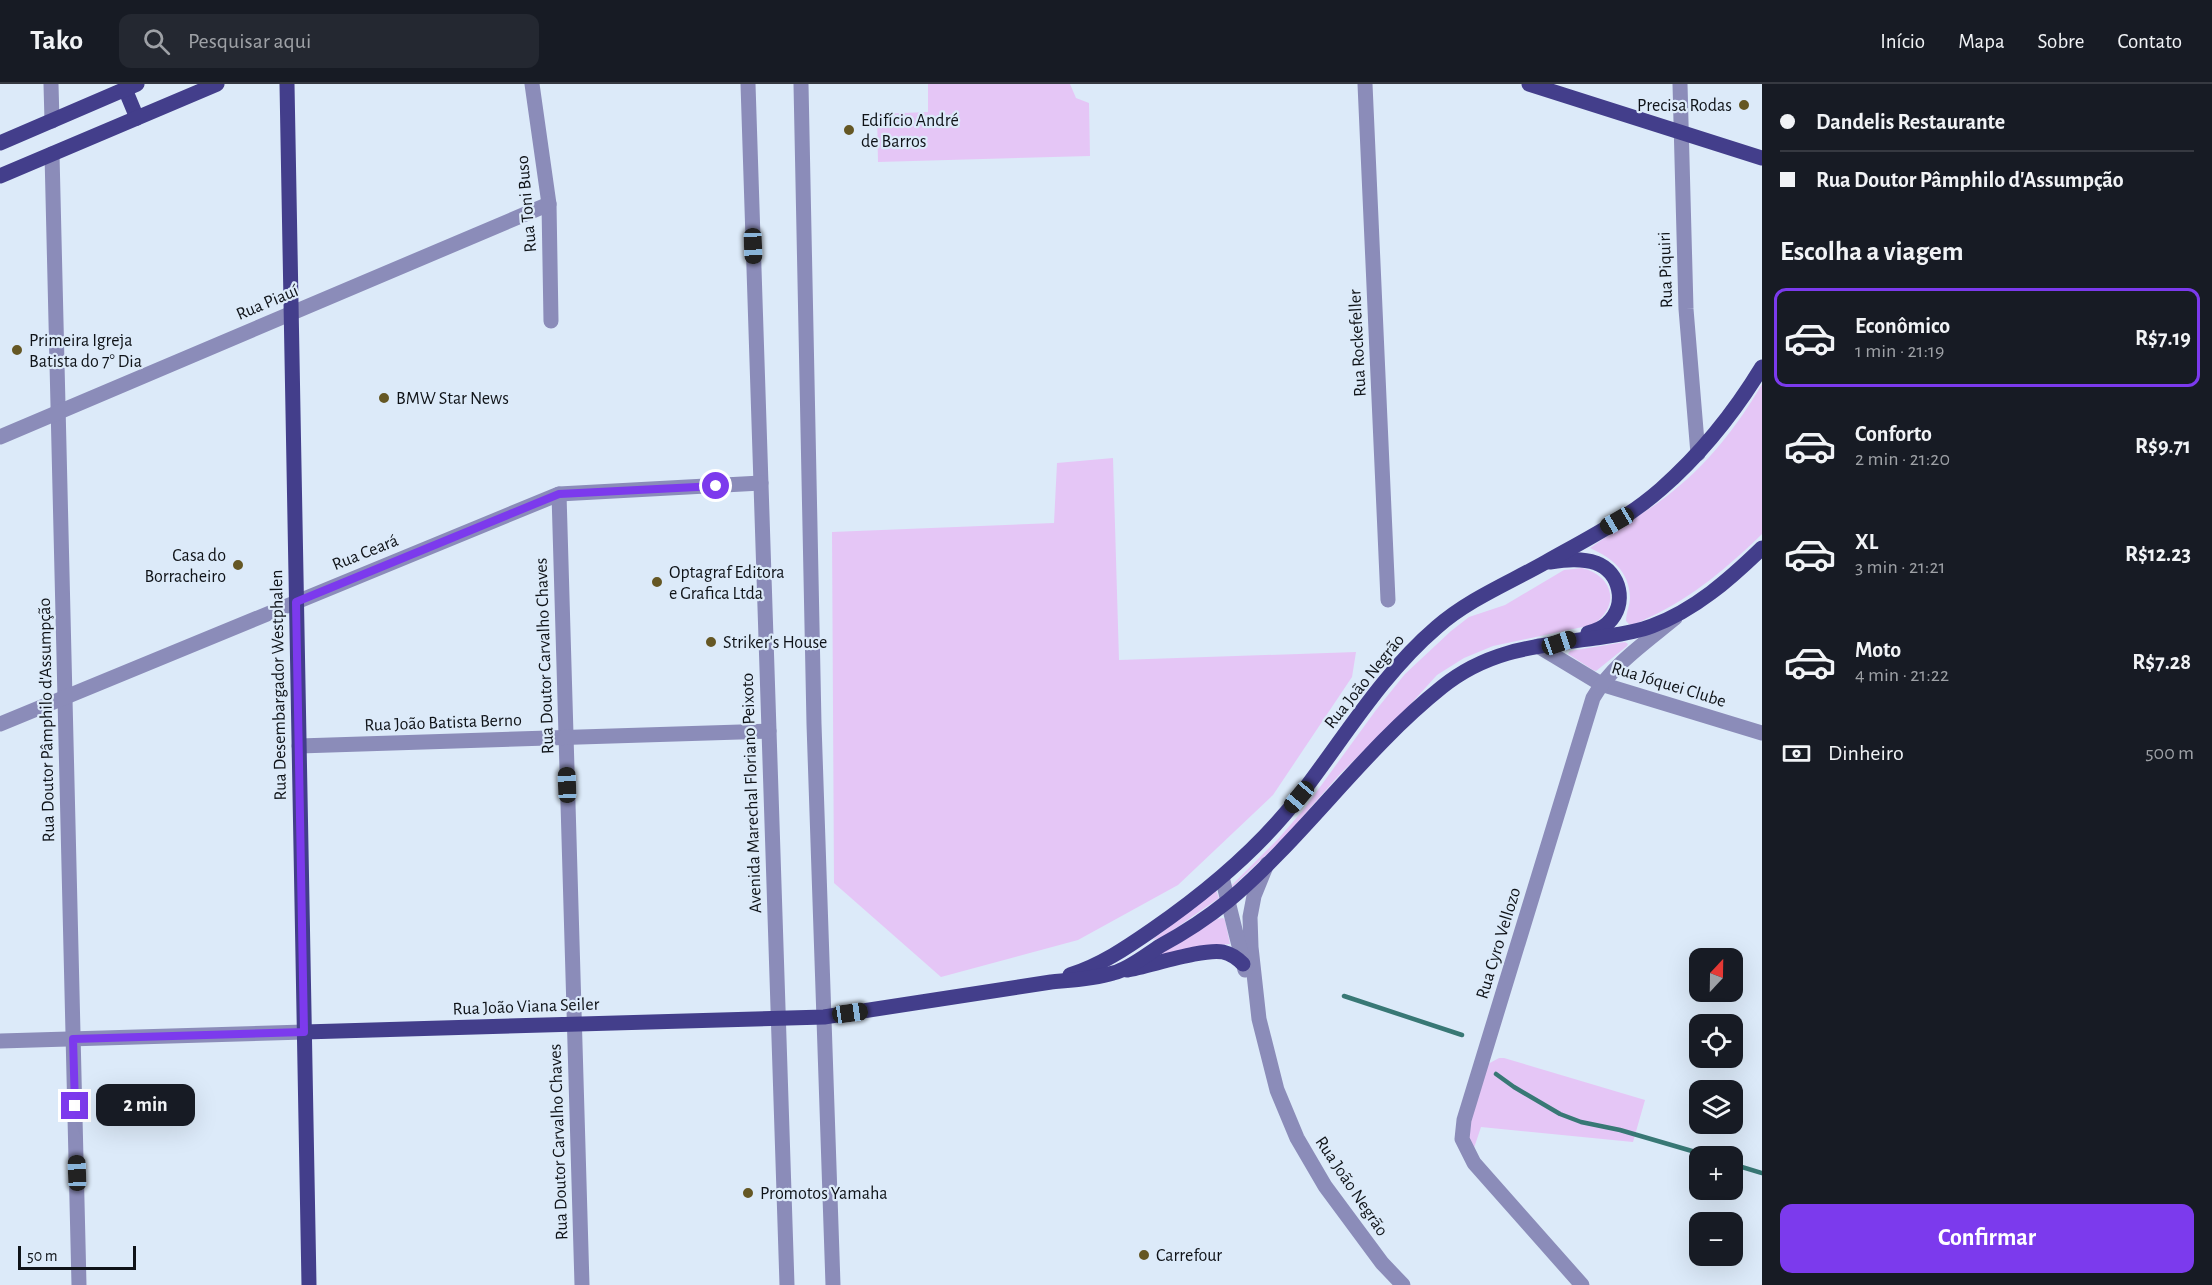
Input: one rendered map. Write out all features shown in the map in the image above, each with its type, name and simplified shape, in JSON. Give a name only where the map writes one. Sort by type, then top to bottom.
[{"type":"main road","points":[[0,176],[217,84]]},
{"type":"main road","name":"Rua Desembargador Westphalen","points":[[287,84],[309,1285]]},
{"type":"main road","points":[[1529,84],[1762,158]]},
{"type":"main road","points":[[0,142],[131,87],[137,118]]},
{"type":"main road","name":"Rua João Negrão","points":[[1222,877],[1268,834],[1299,797],[1408,654],[1438,626],[1465,606],[1617,521],[1659,490],[1698,454],[1725,422],[1762,367]]},
{"type":"main road","points":[[1559,643],[1626,633],[1652,626],[1684,612],[1713,591],[1762,548]]},
{"type":"main road","points":[[1544,563],[1584,560],[1610,570],[1617,581],[1620,599],[1616,613],[1608,624],[1598,630],[1559,643]]},
{"type":"main road","name":"Rua João Viana Seiler","points":[[304,1032],[824,1017],[1051,982],[1084,980],[1116,973],[1188,930],[1228,901],[1267,864],[1348,778],[1442,687],[1467,670],[1500,654],[1538,645],[1559,643]]},
{"type":"main road","name":"Rua João Viana Seiler","points":[[1051,982],[1118,954],[1182,909],[1222,877]]},
{"type":"main road","points":[[1116,973],[1208,951],[1222,951],[1233,955],[1243,963]]},
{"type":"street","points":[[51,84],[52,121]]},
{"type":"street","name":"Rua Toni Buso","points":[[532,84],[549,204],[552,321]]},
{"type":"street","name":"Avenida Marechal Floriano Peixoto","points":[[748,84],[787,1285]]},
{"type":"street","points":[[801,84],[814,701],[833,1285]]},
{"type":"street","name":"Rua Rockefeller","points":[[1365,84],[1388,600]]},
{"type":"street","name":"Rua Piquiri","points":[[1680,84],[1686,309],[1698,454]]},
{"type":"street","name":"Rua Doutor Pâmphilo d'Assumpção","points":[[52,154],[79,1285]]},
{"type":"street","name":"Rua Piauí","points":[[0,437],[549,204]]},
{"type":"street","name":"Rua Ceará","points":[[0,724],[559,494],[760,483]]},
{"type":"street","name":"Rua Doutor Carvalho Chaves","points":[[559,494],[582,1285]]},
{"type":"street","name":"Rua Cyro Vellozo","points":[[1582,1285],[1474,1163],[1462,1139],[1464,1120],[1593,698],[1601,684],[1618,665],[1684,612]]},
{"type":"street","name":"Rua Jóquei Clube","points":[[1538,645],[1601,684],[1762,733]]},
{"type":"street","name":"Rua João Batista Berno","points":[[299,746],[768,731]]},
{"type":"street","name":"Rua João Negrão","points":[[1255,996],[1250,917],[1254,896],[1267,864]]},
{"type":"street","name":"Rua João Negrão","points":[[1222,877],[1243,963],[1255,996],[1277,1090],[1297,1138],[1325,1186],[1382,1263],[1403,1285]]},
{"type":"street","name":"Rua João Viana Seiler","points":[[0,1041],[304,1032]]},
{"type":"shaded area","points":[[928,84],[1070,84],[1076,98],[1089,103],[1090,156],[878,162],[877,114],[928,112]]},
{"type":"shaded area","points":[[1762,384],[1762,534],[1695,591],[1650,617],[1629,624],[1626,621],[1630,597],[1629,588],[1623,573],[1612,561],[1590,548],[1658,503],[1695,472],[1731,430]]},
{"type":"shaded area","points":[[1113,458],[1119,660],[1356,652],[1352,677],[1273,795],[1178,885],[1078,940],[941,977],[834,883],[832,532],[1054,523],[1057,463]]},
{"type":"shaded area","points":[[1582,568],[1593,572],[1607,585],[1610,601],[1601,618],[1592,625],[1493,646],[1464,658],[1437,675],[1340,774],[1282,840],[1231,886],[1279,838],[1304,809],[1405,674],[1451,631],[1469,617],[1505,605],[1564,570]]},
{"type":"shaded area","points":[[1625,642],[1627,646],[1596,671],[1568,654],[1570,651]]},
{"type":"shaded area","points":[[1216,890],[1219,898],[1163,937],[1152,940]]},
{"type":"shaded area","points":[[1223,918],[1230,944],[1156,956],[1217,919]]},
{"type":"shaded area","points":[[1499,1058],[1645,1100],[1633,1142],[1481,1127],[1474,1148],[1468,1137],[1468,1130],[1488,1064]]},
{"type":"waterway","points":[[1344,996],[1462,1035]]},
{"type":"waterway","points":[[1496,1074],[1560,1114],[1581,1122],[1620,1130],[1689,1150]]},
{"type":"waterway","points":[[1743,1167],[1762,1173]]},
{"type":"place","name":"Precisa Rodas","points":[[1744,105]]},
{"type":"place","name":"Edifício André de Barros","points":[[849,130]]},
{"type":"place","name":"Primeira Igreja Batista do 7° Dia","points":[[17,350]]},
{"type":"place","name":"BMW Star News","points":[[384,398]]},
{"type":"place","name":"Casa do Borracheiro","points":[[238,565]]},
{"type":"place","name":"Optagraf Editora e Grafica Ltda","points":[[657,582]]},
{"type":"place","name":"Striker's House","points":[[711,642]]},
{"type":"place","name":"Promotos Yamaha","points":[[748,1193]]},
{"type":"place","name":"Carrefour","points":[[1144,1255]]},
{"type":"route","points":[[75,1106],[73,1039],[304,1032],[296,602],[559,494],[716,486]]}]
